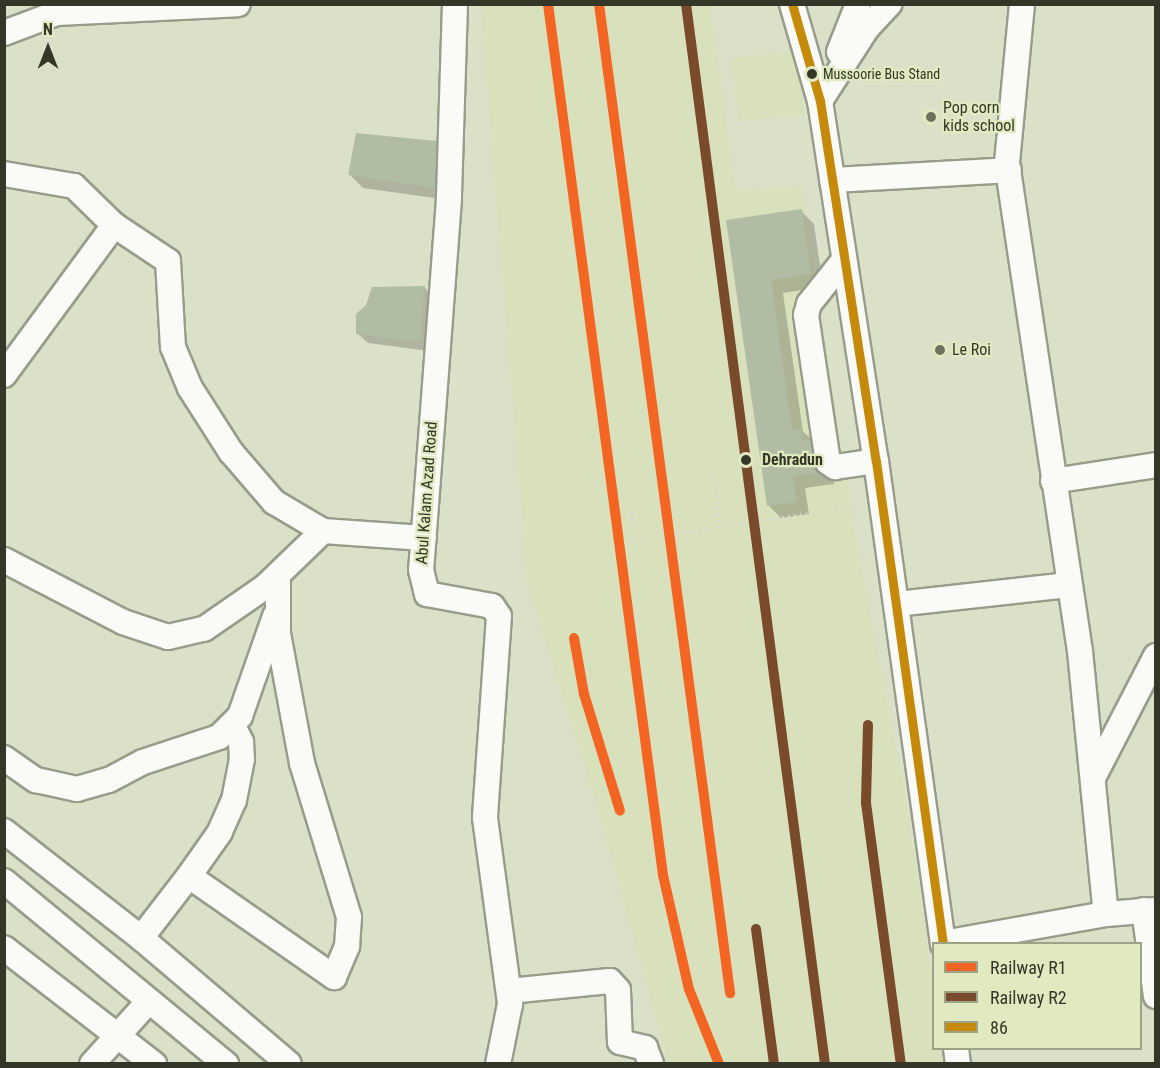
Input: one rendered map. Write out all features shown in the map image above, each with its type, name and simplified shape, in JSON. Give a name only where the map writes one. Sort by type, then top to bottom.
[{"type":"street","points":[[4,33],[57,13],[238,4]]},
{"type":"street","name":"Abul Kalam Azad Road","points":[[455,4],[449,199],[422,585],[427,594],[492,606],[499,616],[485,828],[509,991],[498,1064]]},
{"type":"street","points":[[792,4],[820,101],[882,501],[943,942]]},
{"type":"street","points":[[820,101],[858,4]]},
{"type":"street","points":[[820,101],[867,28],[889,4]]},
{"type":"street","points":[[1022,4],[1009,171],[1095,774],[1106,914]]},
{"type":"street","points":[[832,180],[1009,171]]},
{"type":"street","points":[[4,174],[75,186],[114,225],[168,261],[173,347],[190,388],[231,452],[274,502],[323,531],[424,538]]},
{"type":"street","points":[[4,375],[114,225]]},
{"type":"street","points":[[844,260],[810,304],[806,315],[828,462],[835,467],[876,461]]},
{"type":"street","points":[[1053,481],[1155,465]]},
{"type":"street","points":[[4,560],[123,622],[168,637],[204,629],[278,575],[323,531]]},
{"type":"street","points":[[189,876],[334,977],[347,946],[349,917],[302,763],[276,612],[278,575]]},
{"type":"street","points":[[896,604],[1068,585]]},
{"type":"street","points":[[4,758],[36,780],[77,789],[109,780],[142,762],[207,743],[233,726],[276,612]]},
{"type":"street","points":[[1095,774],[1155,656]]},
{"type":"street","points":[[141,938],[220,832],[234,800],[242,750],[233,726]]},
{"type":"street","points":[[4,831],[141,938],[289,1064]]},
{"type":"street","points":[[4,881],[226,1064]]},
{"type":"street","points":[[949,942],[1106,914],[1150,910],[1155,996]]},
{"type":"street","points":[[4,948],[154,1064]]},
{"type":"street","points":[[509,991],[610,981],[618,990],[620,1042],[645,1048],[651,1064]]},
{"type":"street","points":[[92,1064],[149,1001]]},
{"type":"path","points":[[714,471],[718,527]]},
{"type":"path","points":[[630,494],[634,540],[882,501]]},
{"type":"shaded area","points":[[480,5],[711,5],[736,191],[801,186],[854,527],[906,799],[932,977],[932,1050],[943,1050],[945,1063],[668,1063],[599,814],[527,583]]},
{"type":"shaded area","points":[[797,51],[804,115],[738,122],[731,58]]},
{"type":"building","points":[[356,133],[436,141],[436,188],[348,175]]},
{"type":"building","points":[[802,209],[811,274],[771,280],[792,430],[801,428],[802,441],[818,439],[822,472],[793,476],[797,502],[767,506],[726,220]]},
{"type":"building","points":[[425,286],[420,342],[356,334],[356,314],[366,305],[372,287]]},
{"type":"rail line","name":"R1","points":[[548,4],[663,875],[689,989],[719,1064]]},
{"type":"rail line","name":"R1","points":[[599,4],[730,993]]},
{"type":"rail line","name":"R2","points":[[686,4],[825,1064]]},
{"type":"rail line","name":"R1","points":[[574,638],[584,694],[620,811]]},
{"type":"rail line","name":"R2","points":[[868,725],[866,803],[901,1064]]},
{"type":"rail line","name":"R2","points":[[756,929],[774,1064]]},
{"type":"transit line","name":"86","points":[[792,4],[820,101],[876,461],[943,942]]},
{"type":"place","name":"Mussoorie Bus Stand","points":[[812,74]]},
{"type":"place","name":"Pop corn kids school","points":[[931,117]]},
{"type":"place","name":"Le Roi","points":[[940,350]]},
{"type":"place","name":"Dehradun","points":[[746,460]]}]
